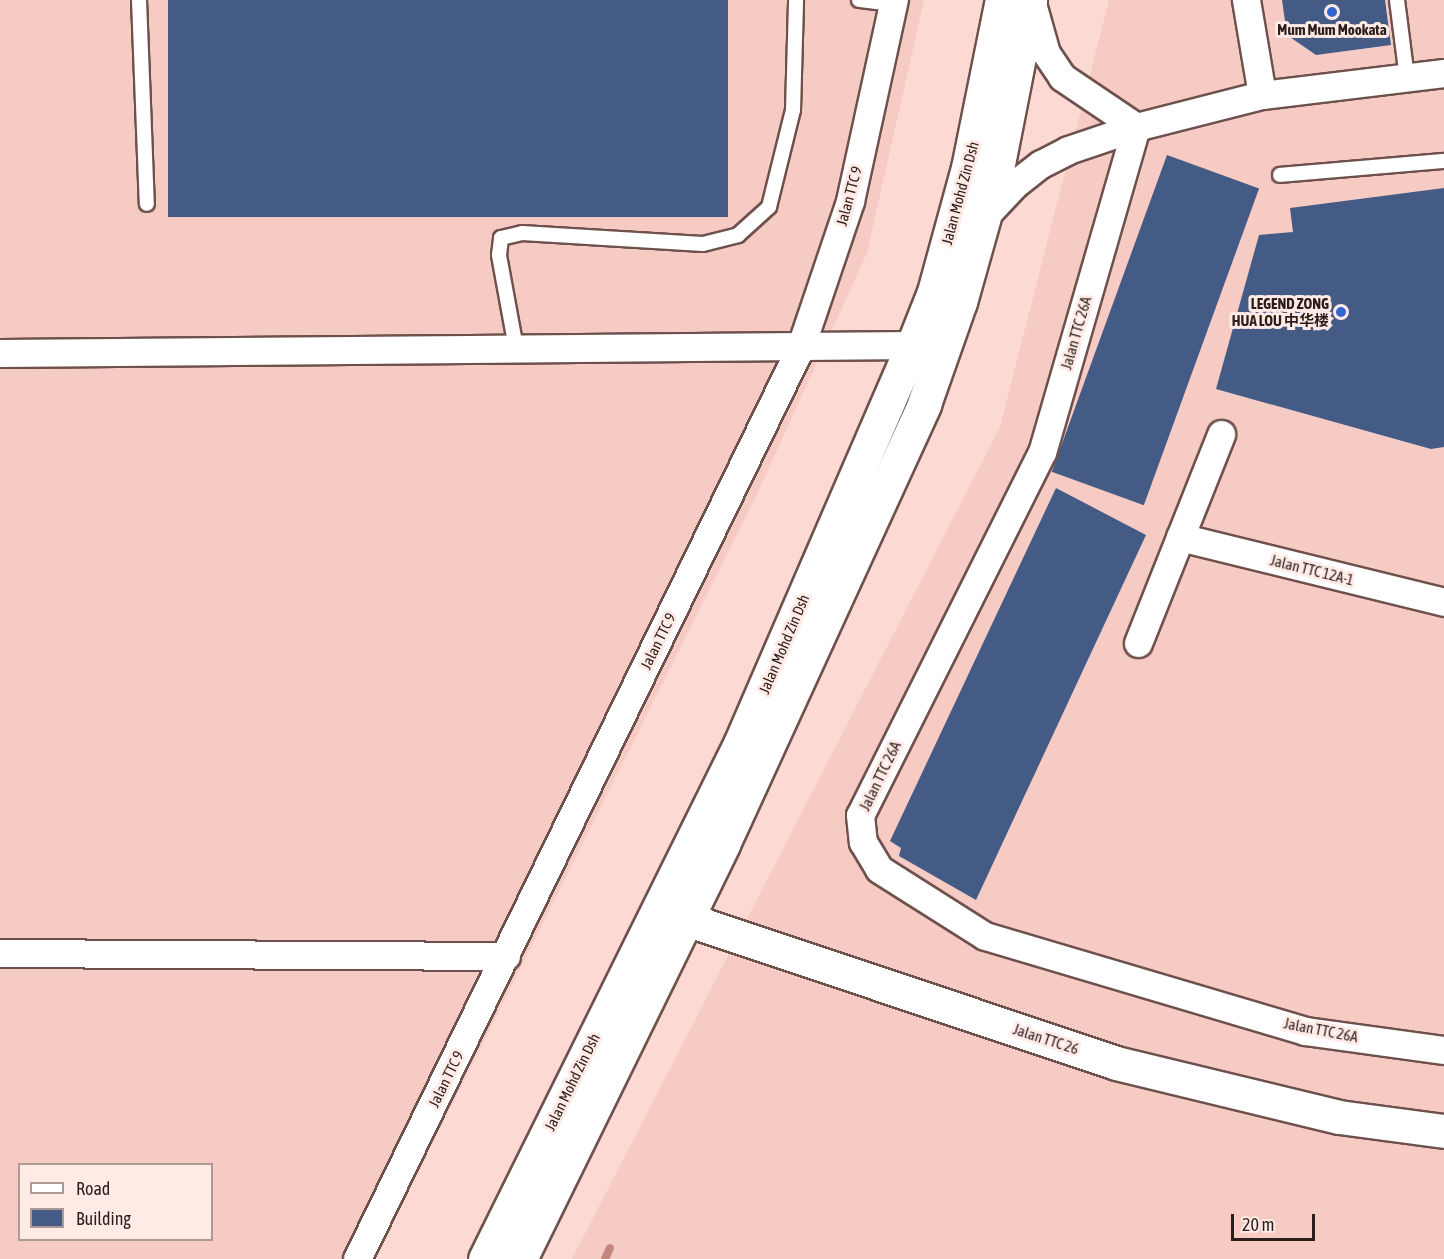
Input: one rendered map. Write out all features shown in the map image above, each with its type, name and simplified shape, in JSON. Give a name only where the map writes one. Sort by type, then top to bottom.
[{"type":"main road","name":"Jalan Mohd Zin Dsh","points":[[928,349],[934,292],[968,168],[1002,0]]},
{"type":"main road","name":"Jalan Mohd Zin Dsh","points":[[485,1259],[598,1065],[672,915],[740,744],[928,349],[982,220],[1004,139],[1031,0]]},
{"type":"main road","name":"Jalan TTC 26","points":[[672,915],[1116,1063],[1339,1118],[1444,1131]]},
{"type":"main road","name":"Jalan Mohd Zin Dsh","points":[[520,1259],[598,1065]]},
{"type":"street","points":[[1031,0],[1046,53],[1062,77],[1136,127]]},
{"type":"street","points":[[1246,0],[1262,94]]},
{"type":"street","name":"Jalan TTC 9","points":[[357,1259],[801,346],[850,201],[894,2]]},
{"type":"street","points":[[982,220],[1015,184],[1041,164],[1068,150],[1136,127],[1262,94],[1444,73]]},
{"type":"street","name":"Jalan TTC 26A","points":[[1136,127],[1042,452],[860,815],[863,842],[879,869],[985,936],[1305,1030],[1444,1050]]},
{"type":"street","points":[[0,353],[801,346],[928,349]]},
{"type":"street","points":[[1138,643],[1221,434]]},
{"type":"street","name":"Jalan TTC 12A-1","points":[[1180,537],[1444,602]]},
{"type":"street","points":[[0,953],[506,956]]},
{"type":"lane","points":[[139,0],[147,204]]},
{"type":"lane","points":[[516,348],[499,255],[501,238],[522,233],[703,244],[738,235],[769,207],[793,110],[796,0]]},
{"type":"lane","points":[[859,0],[894,2]]},
{"type":"lane","points":[[1397,0],[1407,78]]},
{"type":"lane","points":[[1280,175],[1444,161]]},
{"type":"shaded area","points":[[0,0],[924,0],[867,253],[757,494],[375,1259],[0,1259]]},
{"type":"shaded area","points":[[1109,0],[1444,0],[1444,1259],[572,1259],[1000,427]]},
{"type":"building","points":[[168,0],[728,0],[728,217],[168,217]]},
{"type":"building","points":[[1282,0],[1385,0],[1391,45],[1316,55],[1287,35]]},
{"type":"building","points":[[1167,155],[1259,189],[1144,505],[1052,472]]},
{"type":"building","name":"LEGEND ZONG HUA LOU 中华楼","points":[[1444,188],[1444,447],[1431,449],[1216,389],[1259,235],[1293,232],[1290,208]]},
{"type":"building","points":[[1056,488],[1146,535],[976,900],[899,856],[901,848],[890,841]]},
{"type":"waterway","points":[[605,1259],[610,1248]]},
{"type":"place","name":"Mum Mum Mookata","points":[[1332,12]]},
{"type":"place","name":"LEGEND ZONG HUA LOU 中华楼","points":[[1341,312]]}]
